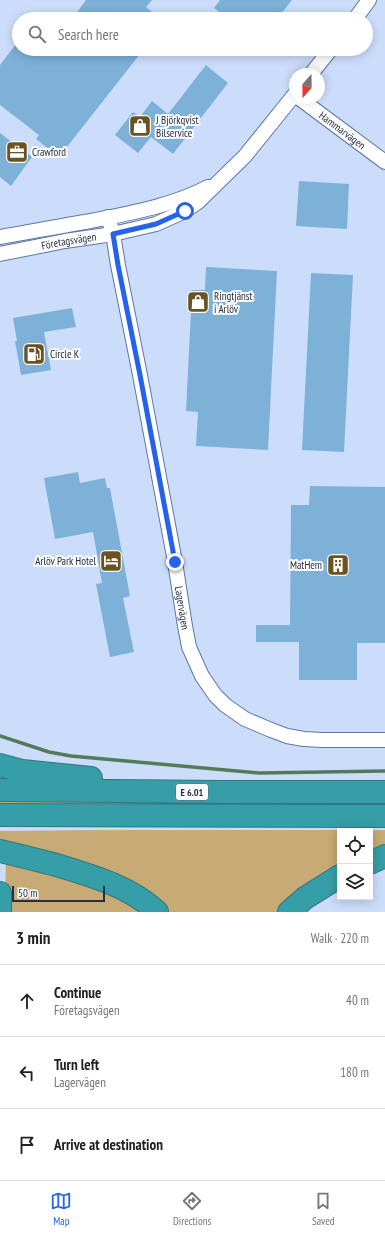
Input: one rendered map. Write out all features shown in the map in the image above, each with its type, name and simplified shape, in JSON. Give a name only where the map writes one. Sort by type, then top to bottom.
[{"type":"highway","points":[[0,765],[22,771],[224,792]]},
{"type":"highway","name":"E 6.01","points":[[0,790],[385,792]]},
{"type":"highway","name":"E 6.01","points":[[0,815],[385,816]]},
{"type":"highway","points":[[0,851],[91,876],[137,896],[157,912]]},
{"type":"highway","points":[[373,862],[385,856]]},
{"type":"highway","points":[[289,912],[305,898],[337,878]]},
{"type":"highway","points":[[0,893],[0,912]]},
{"type":"street","points":[[360,12],[369,0]]},
{"type":"street","points":[[316,68],[325,56]]},
{"type":"street","name":"Företagsvägen","points":[[0,254],[65,241],[113,234],[156,224],[185,211],[198,202],[245,156],[289,102]]},
{"type":"street","name":"Hammarvägen","points":[[307,104],[385,162]]},
{"type":"street","name":"Företagsvägen","points":[[0,237],[150,208],[195,194],[219,181]]},
{"type":"street","name":"Lagervägen","points":[[108,217],[113,234],[140,375],[189,647],[202,676],[215,695],[225,705],[245,719],[271,730],[304,739],[385,740]]},
{"type":"shaded area","points":[[385,801],[385,809],[0,810],[0,802]]},
{"type":"shaded area","points":[[337,830],[337,869],[279,912],[167,912],[0,843],[0,831]]},
{"type":"shaded area","points":[[373,830],[385,830],[385,847],[373,852]]},
{"type":"shaded area","points":[[6,858],[100,886],[147,912],[6,912]]},
{"type":"building","points":[[86,0],[152,0],[146,7],[152,12],[77,12]]},
{"type":"building","points":[[220,0],[292,0],[283,12],[219,12],[214,8]]},
{"type":"building","points":[[12,49],[12,56],[138,56],[59,157],[36,139],[39,135],[0,105],[0,65]]},
{"type":"building","points":[[206,65],[228,83],[173,154],[151,137],[138,153],[115,135],[133,112],[140,117],[152,101],[168,114]]},
{"type":"building","points":[[0,133],[32,157],[11,186],[0,177]]},
{"type":"building","points":[[299,181],[349,184],[347,229],[296,226]]},
{"type":"building","points":[[206,267],[277,271],[268,450],[196,446],[198,412],[186,411],[192,290],[205,290]]},
{"type":"building","points":[[311,273],[353,275],[344,452],[302,450]]},
{"type":"building","points":[[72,308],[76,327],[44,332],[51,370],[21,375],[15,341],[17,341],[13,318]]},
{"type":"building","name":"Arlöv Park Hotel","points":[[78,472],[80,483],[105,478],[107,488],[110,488],[130,596],[123,598],[134,652],[110,657],[96,584],[102,583],[93,532],[55,539],[44,478]]},
{"type":"building","name":"MatHem","points":[[310,486],[385,487],[385,643],[357,643],[357,680],[299,680],[299,642],[256,642],[256,625],[290,625],[291,505],[309,505]]},
{"type":"waterway","points":[[0,736],[49,752],[71,756],[259,773],[385,771]]},
{"type":"place","name":"J Björkqvist Bilservice","points":[[140,126]]},
{"type":"place","name":"Crawford","points":[[17,152]]},
{"type":"place","name":"Ringtjänst i Arlöv","points":[[198,302]]},
{"type":"place","name":"Circle K","points":[[34,354]]},
{"type":"place","name":"Arlöv Park Hotel","points":[[111,561]]},
{"type":"place","name":"MatHem","points":[[338,565]]},
{"type":"route","points":[[175,562],[113,234],[156,224],[185,211]]}]
